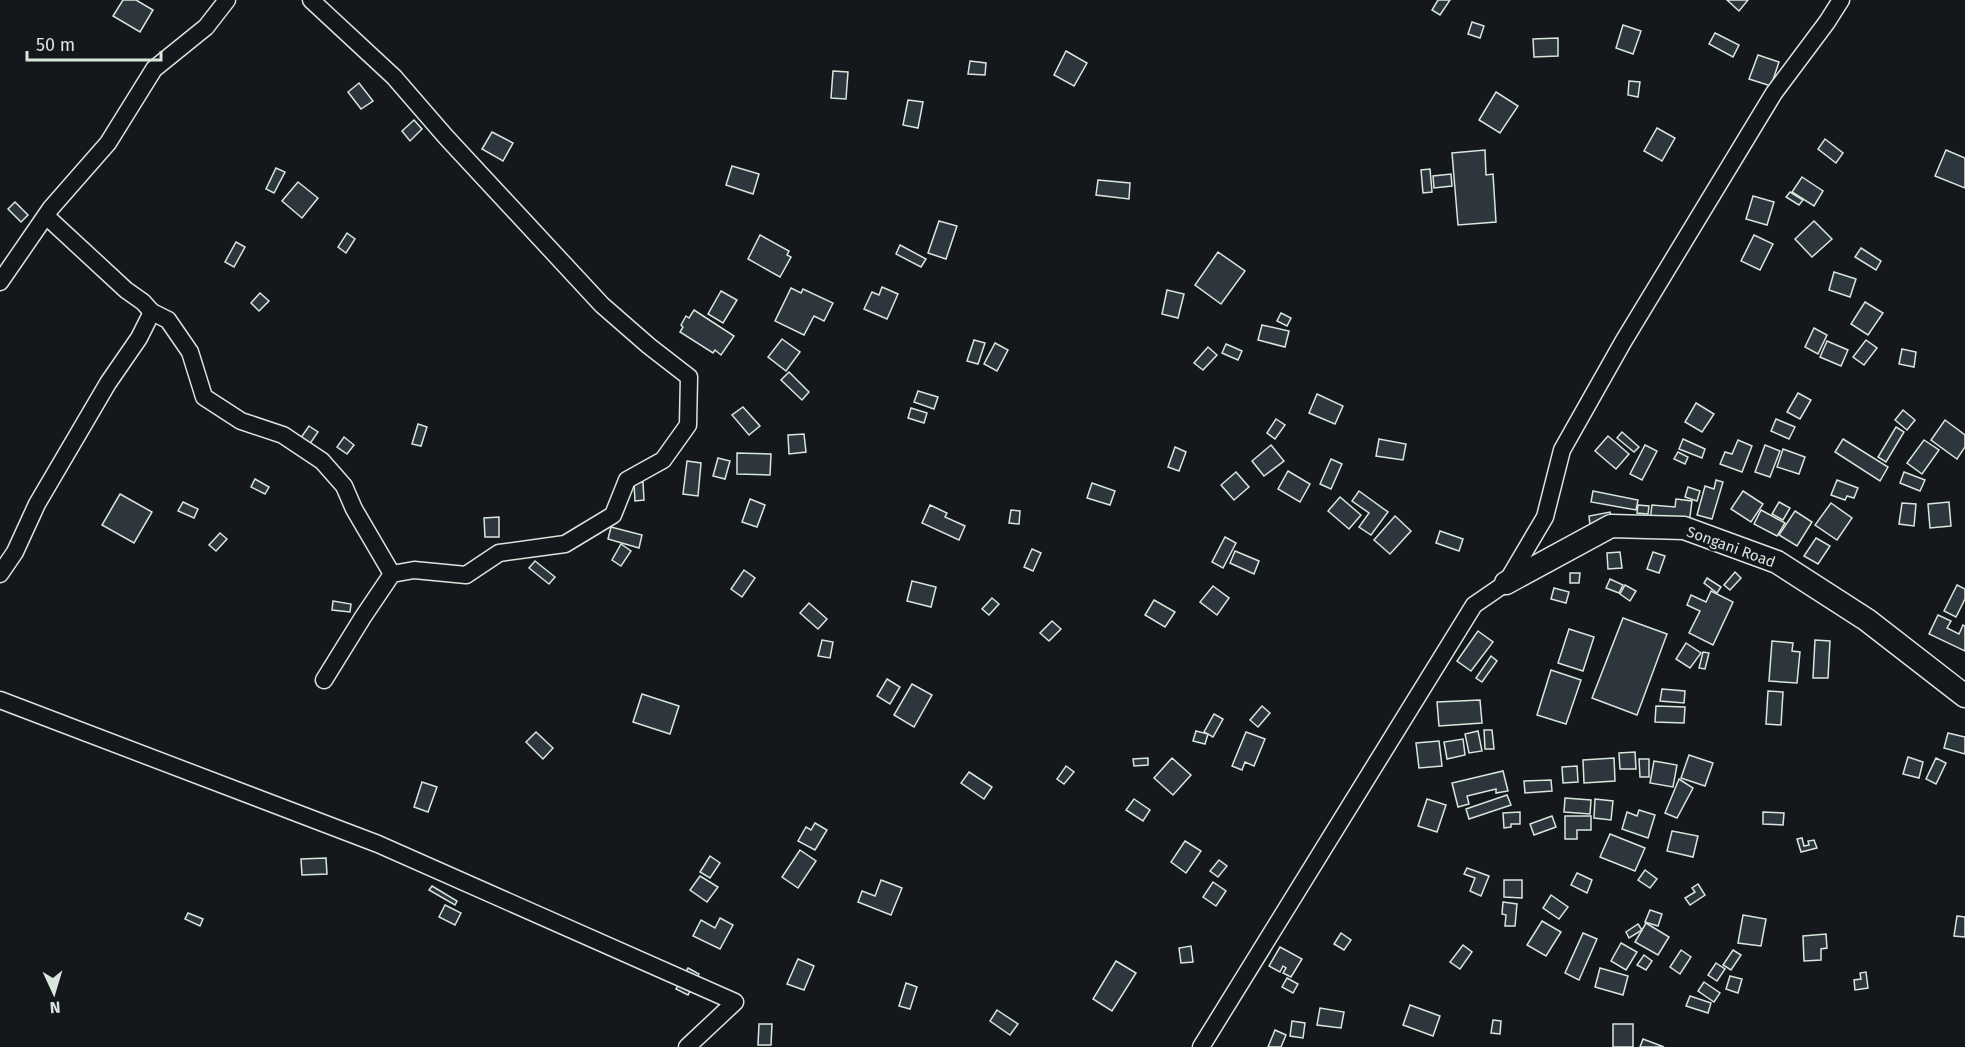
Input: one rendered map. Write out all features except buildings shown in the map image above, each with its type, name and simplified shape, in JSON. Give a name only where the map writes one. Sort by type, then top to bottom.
[{"type":"street","points":[[0,282],[46,216],[108,143],[154,69],[206,27],[227,0]]},
{"type":"street","points":[[311,0],[394,77],[446,137],[602,305],[649,346],[689,376],[688,425],[663,460],[627,480],[613,515],[565,544],[499,553],[466,575],[414,570],[392,574],[324,680]]},
{"type":"street","points":[[1202,1047],[1474,605],[1506,583],[1545,517],[1562,450],[1623,342],[1774,93],[1841,0]]},
{"type":"street","points":[[46,216],[126,290],[143,302],[152,312],[168,320],[190,352],[204,397],[241,421],[283,435],[322,461],[344,486],[354,510],[392,574]]},
{"type":"street","points":[[0,574],[15,552],[37,504],[108,383],[139,338],[152,312]]},
{"type":"street","name":"Songani Road","points":[[1506,583],[1611,526],[1684,528],[1777,562],[1867,620],[1965,696]]},
{"type":"street","points":[[0,700],[378,844],[735,1002],[687,1047]]}]
